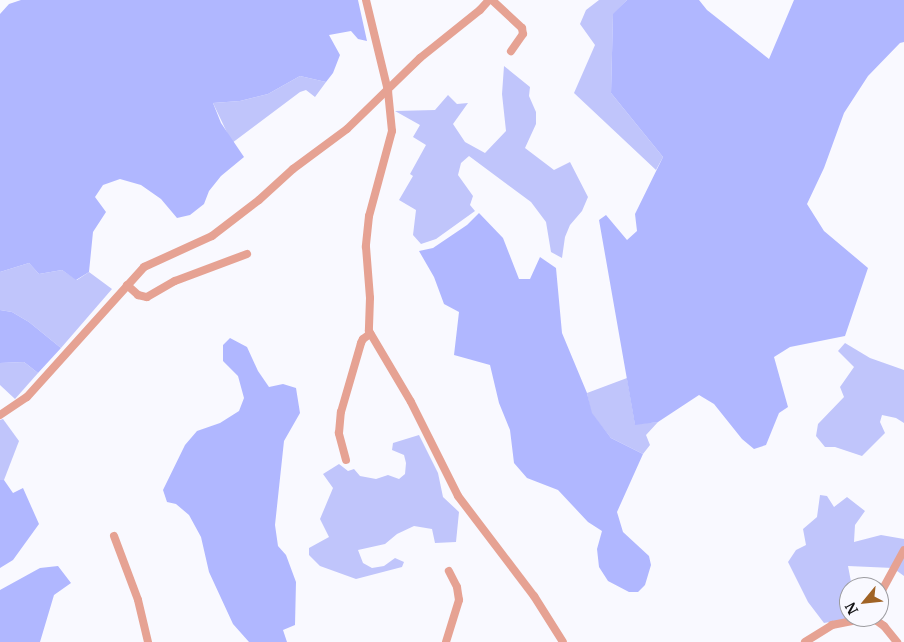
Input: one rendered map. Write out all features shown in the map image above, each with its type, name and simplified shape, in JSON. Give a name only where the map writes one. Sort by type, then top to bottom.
[{"type":"street","points":[[366,0],[379,47],[382,73],[388,91],[392,131],[374,195],[366,247],[370,298],[368,323],[370,334],[406,394],[458,496],[534,596],[563,642]]},
{"type":"street","points":[[0,415],[27,397],[144,267],[212,236],[259,200],[293,169],[341,134],[388,91],[420,58],[490,0],[522,28],[523,34],[511,51]]},
{"type":"street","points":[[127,285],[138,294],[147,297],[175,281],[247,254]]},
{"type":"street","points":[[346,460],[339,433],[341,412],[361,343],[370,334]]},
{"type":"street","points":[[114,536],[138,600],[148,642]]},
{"type":"street","points":[[889,578],[904,550]]},
{"type":"street","points":[[446,642],[459,600],[457,587],[449,571]]},
{"type":"street","points":[[805,642],[832,625],[839,623]]},
{"type":"street","points":[[883,627],[897,642]]},
{"type":"shaded area","points":[[21,0],[358,0],[367,41],[358,39],[351,31],[329,35],[340,55],[333,73],[326,82],[300,76],[268,94],[240,101],[213,103],[221,123],[244,157],[221,176],[209,191],[204,204],[190,215],[177,218],[161,199],[141,185],[120,179],[103,185],[95,197],[106,212],[93,232],[89,272],[76,280],[62,270],[39,274],[29,263],[0,272],[0,14],[9,4]]},
{"type":"shaded area","points":[[599,0],[627,0],[613,15],[611,93],[663,157],[656,170],[574,93],[595,45],[580,24],[586,10]]},
{"type":"shaded area","points":[[627,0],[699,0],[707,10],[769,59],[794,0],[904,0],[904,42],[900,43],[868,76],[844,113],[824,168],[807,204],[824,231],[868,268],[845,336],[790,347],[774,357],[788,407],[779,413],[766,445],[754,449],[742,439],[714,404],[699,395],[658,422],[635,425],[599,220],[606,215],[627,240],[637,231],[635,214],[663,157],[611,93],[613,14]]},
{"type":"shaded area","points":[[504,66],[530,87],[529,96],[536,112],[536,124],[525,148],[554,170],[570,162],[588,197],[582,211],[570,225],[565,237],[562,258],[551,252],[546,222],[531,202],[469,156],[461,163],[458,175],[473,196],[470,205],[475,211],[436,239],[421,244],[413,235],[416,210],[399,200],[413,176],[410,174],[426,145],[413,137],[420,125],[395,111],[435,110],[448,95],[457,104],[468,103],[453,124],[465,142],[485,153],[506,131],[502,94]]},
{"type":"shaded area","points":[[300,76],[326,82],[315,97],[306,90],[300,92],[232,143],[213,103],[240,101],[268,94]]},
{"type":"shaded area","points":[[479,213],[503,238],[519,279],[530,279],[540,257],[556,268],[562,333],[587,393],[592,413],[611,438],[643,454],[617,512],[623,532],[649,556],[651,565],[645,585],[638,592],[629,592],[608,581],[599,567],[597,549],[602,531],[588,522],[558,490],[527,478],[514,463],[510,430],[499,403],[490,365],[454,355],[459,312],[444,304],[434,277],[419,251],[433,248],[467,225]]},
{"type":"shaded area","points":[[29,263],[39,274],[62,270],[77,280],[89,272],[112,289],[61,348],[29,322],[12,312],[0,310],[0,272]]},
{"type":"shaded area","points":[[0,310],[12,312],[29,322],[61,348],[38,373],[24,362],[0,363]]},
{"type":"shaded area","points":[[230,338],[247,347],[258,371],[269,387],[283,384],[296,388],[300,413],[284,441],[275,525],[278,546],[286,555],[296,582],[295,625],[283,630],[287,642],[249,642],[233,624],[209,572],[201,537],[189,515],[176,504],[167,502],[163,490],[185,445],[197,431],[220,423],[239,411],[244,398],[238,376],[223,361],[223,345]]},
{"type":"shaded area","points":[[845,343],[870,358],[904,370],[904,423],[896,418],[882,415],[880,422],[885,433],[862,456],[835,447],[825,447],[816,436],[818,424],[844,397],[840,387],[854,367],[838,351]]},
{"type":"shaded area","points":[[24,362],[38,373],[15,399],[0,385],[0,363]]},
{"type":"shaded area","points":[[627,378],[635,424],[658,422],[646,435],[650,445],[643,454],[611,438],[591,413],[587,393]]},
{"type":"shaded area","points":[[3,419],[19,441],[4,480],[0,480],[0,420]]},
{"type":"shaded area","points":[[419,435],[438,473],[443,497],[459,512],[456,542],[435,543],[432,529],[414,526],[397,534],[385,544],[358,550],[363,563],[372,568],[384,566],[395,558],[404,562],[402,567],[356,579],[320,566],[309,555],[309,548],[329,537],[320,519],[333,488],[323,474],[339,464],[348,471],[354,469],[360,476],[376,479],[388,475],[399,479],[405,474],[406,463],[404,455],[392,450],[393,443]]},
{"type":"shaded area","points":[[0,480],[4,480],[13,493],[23,488],[39,524],[13,560],[0,568]]},
{"type":"shaded area","points":[[820,495],[827,496],[834,507],[847,497],[865,511],[855,525],[854,542],[881,535],[904,539],[904,576],[893,568],[848,566],[850,577],[839,577],[839,620],[824,623],[808,602],[788,562],[796,550],[806,545],[803,529],[817,517]]},
{"type":"shaded area","points":[[58,566],[71,583],[54,595],[40,642],[0,642],[0,590],[40,568]]}]
